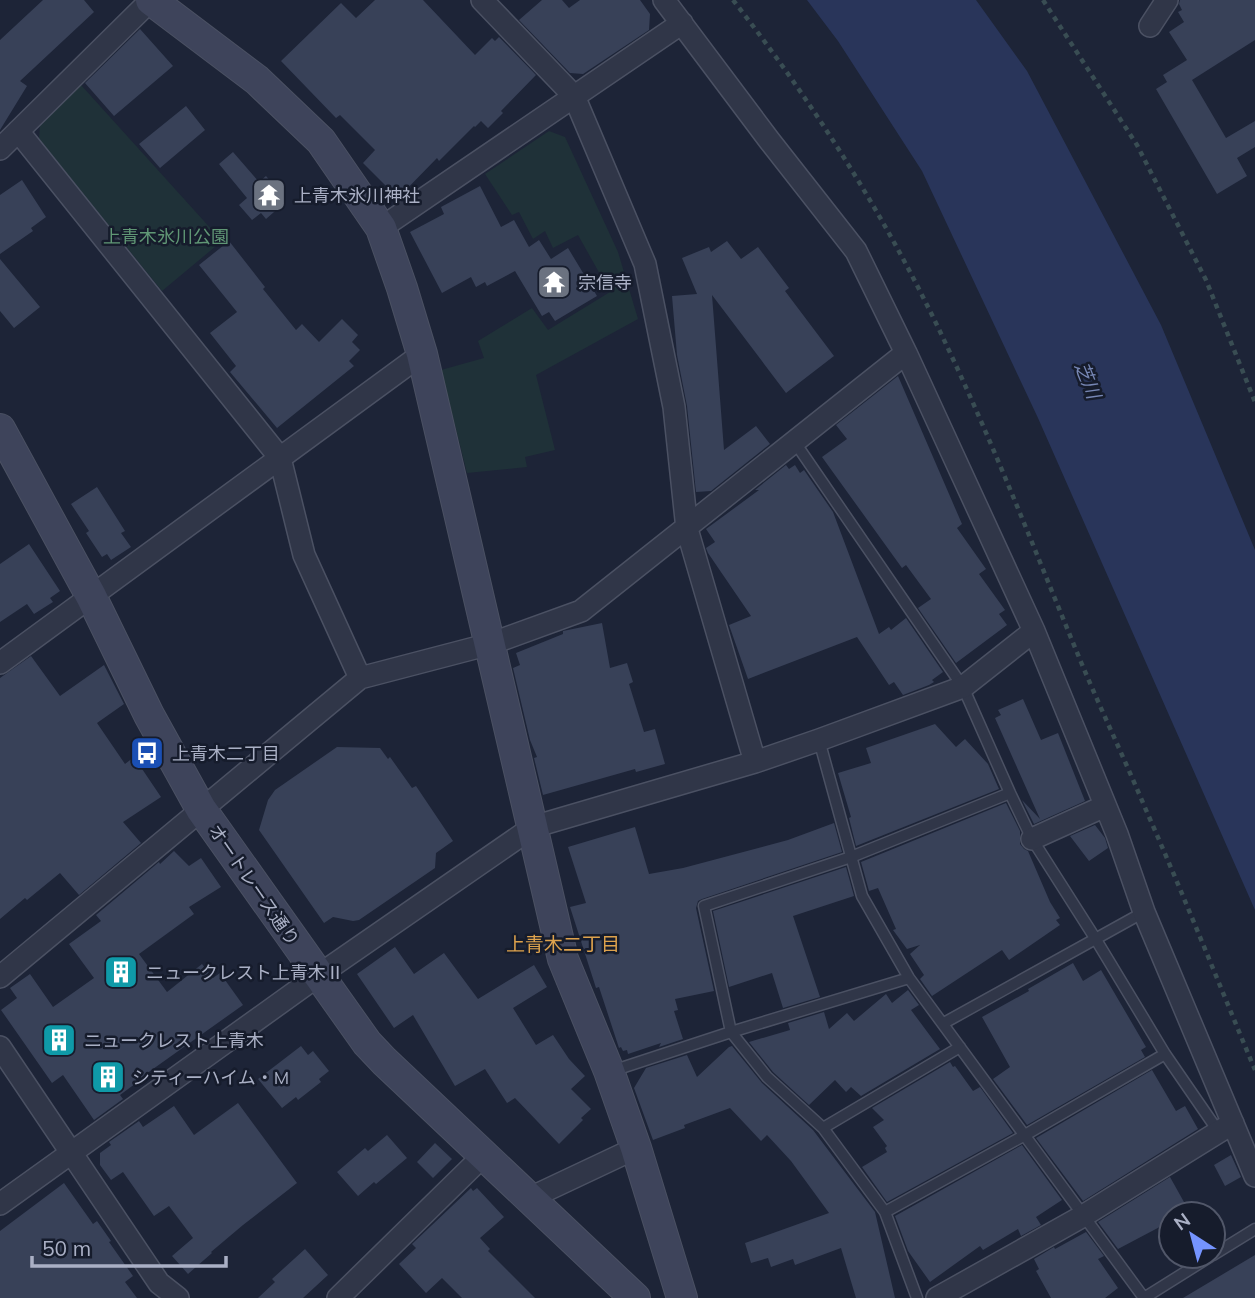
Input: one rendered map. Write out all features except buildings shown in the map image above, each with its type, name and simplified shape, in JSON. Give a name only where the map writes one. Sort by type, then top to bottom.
[{"type":"street","points":[[0,149],[151,0],[257,80],[321,141],[381,228],[422,354],[563,959],[609,1072],[636,1148],[682,1298]]},
{"type":"street","points":[[482,0],[573,96],[645,264],[674,407],[687,528],[755,762]]},
{"type":"street","points":[[664,0],[856,251],[1034,631],[1105,806],[1225,1127],[1255,1176]]},
{"type":"street","points":[[1150,26],[1167,0]]},
{"type":"street","points":[[381,228],[681,23]]},
{"type":"street","points":[[18,131],[280,458],[304,555],[360,678]]},
{"type":"street","points":[[0,977],[360,678],[490,644],[581,611],[906,353]]},
{"type":"street","points":[[0,663],[422,354]]},
{"type":"street","name":"オートレース通り","points":[[1,432],[91,596],[149,715],[201,809],[367,1043],[635,1298]]},
{"type":"street","points":[[0,1204],[318,975],[533,827],[755,762],[963,687],[1034,631]]},
{"type":"street","points":[[1032,839],[1105,806]]},
{"type":"street","points":[[0,1047],[159,1283],[178,1298]]},
{"type":"street","points":[[937,1298],[964,1288],[1225,1127]]},
{"type":"street","points":[[530,1198],[636,1148]]},
{"type":"street","points":[[338,1298],[484,1155]]},
{"type":"lane","points":[[794,441],[963,687],[1032,839],[1096,938],[1165,1054],[1225,1127]]},
{"type":"lane","points":[[819,740],[862,896],[909,978],[1144,1298],[1188,1270]]},
{"type":"lane","points":[[917,1298],[885,1212],[823,1128],[767,1077],[731,1032],[704,906],[851,857],[1010,793]]},
{"type":"lane","points":[[944,1023],[1144,912]]},
{"type":"lane","points":[[609,1072],[909,978]]},
{"type":"lane","points":[[823,1128],[960,1047]]},
{"type":"lane","points":[[885,1212],[1165,1054]]},
{"type":"lane","points":[[1227,1246],[1255,1229]]},
{"type":"path","points":[[733,0],[833,140],[892,239],[929,309],[1011,490],[1099,705],[1146,809],[1255,1070]]},
{"type":"path","points":[[1043,0],[1137,145],[1206,280],[1255,402]]},
{"type":"green space","name":"上青木氷川公園","points":[[81,85],[222,241],[162,291],[39,139],[40,125]]},
{"type":"green space","points":[[549,131],[565,137],[618,252],[638,319],[536,375],[555,450],[525,457],[527,467],[467,473],[441,370],[484,358],[478,341],[532,308],[548,330],[610,292],[578,235],[553,248],[545,231],[533,239],[519,212],[512,215],[485,174]]},
{"type":"water","name":"芝川","points":[[807,0],[976,0],[1027,71],[1161,325],[1255,550],[1255,910],[1038,418],[922,171],[838,41]]},
{"type":"place","name":"上青木氷川神社","points":[[269,195]]},
{"type":"place","name":"宗信寺","points":[[554,282]]},
{"type":"place","name":"上青木二丁目","points":[[147,753]]},
{"type":"place","name":"ニュークレスト上青木Ⅱ","points":[[121,972]]},
{"type":"place","name":"ニュークレスト上青木","points":[[59,1040]]},
{"type":"place","name":"シティーハイム・M","points":[[108,1077]]},
{"type":"district","name":"上青木二丁目","points":[[563,944]]}]
